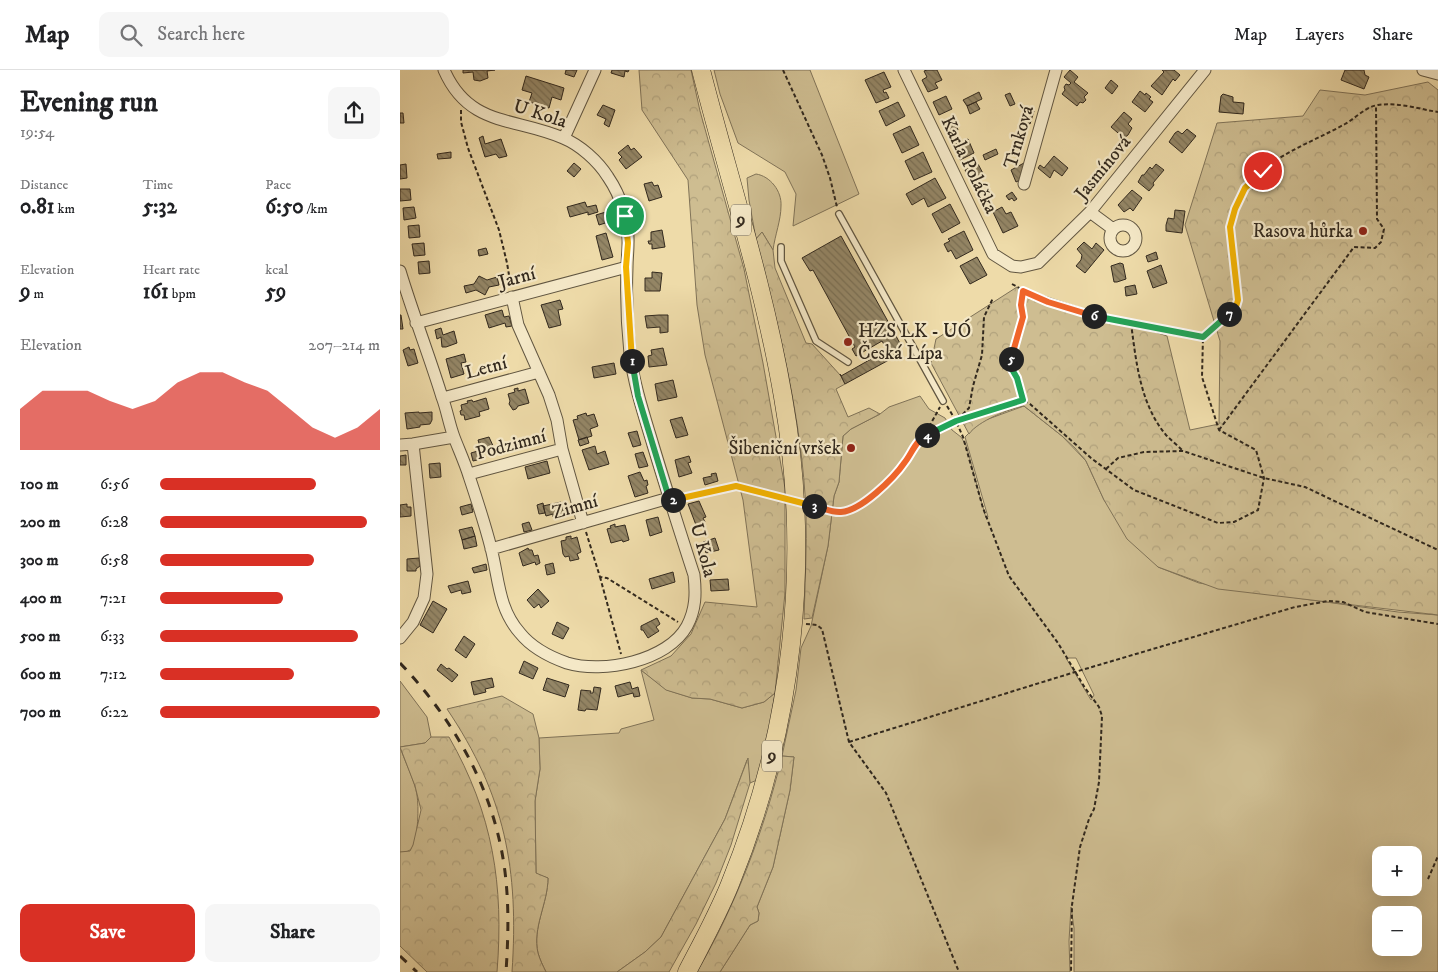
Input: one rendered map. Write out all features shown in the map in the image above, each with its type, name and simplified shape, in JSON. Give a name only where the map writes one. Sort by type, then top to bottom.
[{"type":"main road","name":"9","points":[[687,972],[730,884],[762,794],[780,720],[793,623],[796,566],[796,502],[784,397],[761,296],[701,70]]},
{"type":"street","name":"U Kola","points":[[400,271],[416,323],[443,398],[454,437],[469,474],[491,549],[503,606],[510,621],[531,644],[547,655],[569,664],[598,667],[624,663],[653,655],[663,650],[686,627],[693,610],[696,593],[694,575],[638,396],[630,354],[626,267],[628,243],[625,216],[618,194],[608,176],[596,161],[579,147],[564,138],[489,116],[465,101],[449,82],[444,70]]},
{"type":"street","points":[[564,138],[595,70]]},
{"type":"street","name":"Karla Poláčka","points":[[904,70],[993,254],[1012,266]]},
{"type":"street","name":"Trnková","points":[[1024,184],[1056,70]]},
{"type":"street","points":[[1422,70],[1438,74]]},
{"type":"street","name":"Jasmínová","points":[[1012,266],[1021,267],[1038,263],[1090,212],[1200,72]]},
{"type":"street","points":[[1090,212],[1113,229]]},
{"type":"street","name":"Jarní","points":[[416,323],[626,267]]},
{"type":"street","points":[[512,297],[518,325],[539,372],[557,420],[562,449],[583,522]]},
{"type":"street","name":"Letní","points":[[443,398],[539,372]]},
{"type":"street","points":[[400,445],[454,437]]},
{"type":"street","points":[[400,638],[413,622],[424,598],[427,574],[413,444]]},
{"type":"street","name":"Podzimní","points":[[469,474],[562,449]]},
{"type":"street","name":"Zimní","points":[[491,549],[669,498]]},
{"type":"lane","points":[[839,214],[944,401]]},
{"type":"lane","points":[[781,248],[781,261],[816,341],[848,362]]},
{"type":"path","points":[[783,70],[822,155],[839,214]]},
{"type":"path","points":[[465,101],[460,114],[461,122],[481,187],[499,230],[507,263],[512,297]]},
{"type":"path","points":[[1023,291],[1021,305],[1023,317],[1009,364],[1017,378],[1023,400],[1091,458],[1134,490],[1218,523],[1234,522],[1258,510],[1264,478],[1256,450],[1219,430],[1202,377],[1203,337],[1235,310],[1238,300],[1230,227],[1235,209],[1245,188],[1263,171],[1296,148],[1346,123],[1364,110],[1376,105],[1393,104],[1438,112]]},
{"type":"path","points":[[1219,430],[1354,247],[1375,248],[1381,242],[1384,229],[1377,219],[1376,105]]},
{"type":"path","points":[[1012,284],[1048,302],[1094,316],[1203,337]]},
{"type":"path","points":[[956,421],[969,408],[972,386],[982,355],[984,317],[993,298]]},
{"type":"path","points":[[1131,324],[1137,370],[1150,408],[1166,434],[1184,451]]},
{"type":"path","points":[[921,438],[956,421],[1023,400]]},
{"type":"path","points":[[669,498],[674,500],[734,486],[836,512],[850,509],[871,497],[903,466],[944,401],[963,437],[983,508],[1009,576],[1058,644],[1099,707],[1102,716],[1098,782],[1094,809],[1080,847],[1072,905],[1071,972]]},
{"type":"path","points":[[1106,469],[1118,458],[1144,452],[1184,451],[1264,478],[1305,487],[1438,550]]},
{"type":"path","points":[[583,522],[624,663]]},
{"type":"path","points":[[600,577],[606,578],[686,627]]},
{"type":"path","points":[[849,742],[1075,672],[1295,607],[1328,601],[1343,602],[1366,612],[1438,624]]},
{"type":"path","points":[[793,623],[813,624],[822,629],[849,742],[886,793],[960,972]]},
{"type":"path","points":[[1428,879],[1438,856]]},
{"type":"green space","points":[[639,70],[691,70],[700,111],[744,269],[785,488],[785,593],[775,693],[764,702],[742,708],[710,699],[692,698],[666,690],[641,670],[671,656],[691,634],[705,602],[757,607],[743,500],[705,355],[697,305],[688,180],[642,110]]},
{"type":"green space","points":[[714,70],[810,70],[859,194],[793,226],[796,194],[785,172],[738,143],[720,94]]},
{"type":"green space","points":[[1428,82],[1438,90],[1438,615],[1218,589],[1158,567],[1127,539],[1104,500],[1086,461],[1062,436],[1024,406],[986,420],[969,434],[931,363],[936,339],[1017,287],[1167,336],[1190,430],[1219,424],[1220,341],[1185,225],[1217,123],[1303,116],[1320,90],[1365,95]]},
{"type":"green space","points":[[756,174],[766,178],[774,185],[781,200],[780,217],[773,250],[762,232],[756,239],[747,178]]},
{"type":"green space","points":[[762,232],[773,250],[775,268],[806,343],[812,344],[841,376],[845,384],[836,389],[848,417],[869,408],[880,414],[851,429],[843,436],[839,482],[834,496],[828,546],[812,618],[804,619],[806,512],[804,477],[788,374],[756,239]]},
{"type":"green space","points":[[920,396],[929,409],[945,418],[952,430],[961,437],[966,445],[986,518],[988,517],[965,437],[980,422],[1024,406],[1062,436],[1086,461],[1104,500],[1158,567],[1199,583],[1398,612],[1438,615],[1438,972],[1074,972],[1074,928],[1071,907],[1070,972],[720,972],[750,925],[758,921],[759,913],[757,907],[773,867],[790,790],[794,757],[782,756],[796,690],[801,648],[811,626],[828,546],[834,496],[839,482],[843,436],[851,429],[880,414],[889,407]],"holes":[[[1066,658],[1076,658],[1094,695],[1091,700]]]},
{"type":"green space","points":[[641,670],[667,690],[692,698],[710,699],[742,708],[764,702],[775,693],[769,732],[757,780],[750,783],[747,760],[725,819],[661,937],[645,952],[617,972],[546,972],[539,956],[537,944],[537,934],[546,897],[548,878],[536,874],[535,801],[540,769],[539,738],[619,733],[621,729],[654,720]]},
{"type":"green space","points":[[400,681],[427,717],[431,737],[425,743],[400,747]]},
{"type":"green space","points":[[502,696],[533,714],[539,738],[540,769],[535,801],[536,873],[548,878],[546,897],[537,934],[537,944],[539,956],[546,972],[512,972],[513,900],[510,866],[504,834],[483,772],[447,709]]},
{"type":"green space","points":[[431,737],[449,737],[476,794],[485,822],[492,851],[499,909],[497,972],[427,972],[400,946],[400,852],[410,851],[413,845],[421,810],[415,786],[400,747],[425,743]]},
{"type":"green space","points":[[400,747],[414,784],[418,807],[415,841],[411,849],[404,852],[400,852]]},
{"type":"green space","points":[[782,756],[794,757],[790,790],[773,867],[757,907],[759,913],[758,921],[750,925],[720,972],[697,972],[724,921],[747,867],[767,812]]},
{"type":"green space","points":[[748,758],[750,783],[731,845],[716,883],[696,924],[669,972],[617,972],[645,952],[661,937],[725,819]]},
{"type":"building","points":[[463,70],[495,70],[487,71],[488,78],[480,81],[474,80],[473,72],[463,73]]},
{"type":"building","points":[[566,70],[577,70],[574,77],[565,74]]},
{"type":"building","points":[[612,70],[629,70],[628,72],[625,71],[624,77],[611,73]]},
{"type":"building","points":[[937,70],[942,80],[935,83],[938,88],[928,92],[922,80],[927,77],[924,71]]},
{"type":"building","points":[[1070,70],[1078,77],[1074,82],[1088,93],[1084,97],[1086,100],[1083,103],[1080,102],[1077,106],[1062,94],[1066,84],[1069,85],[1071,83],[1064,77]]},
{"type":"building","points":[[1162,70],[1174,70],[1180,75],[1175,81],[1173,79],[1162,95],[1151,86],[1164,72]]},
{"type":"building","points":[[1345,70],[1364,70],[1365,75],[1369,77],[1364,89],[1341,80]]},
{"type":"building","points":[[884,72],[891,87],[883,90],[889,98],[876,103],[865,80]]},
{"type":"building","points":[[526,76],[564,88],[561,100],[552,97],[549,108],[542,106],[540,108],[536,104],[529,102],[532,93],[522,90]]},
{"type":"building","points":[[1111,80],[1118,86],[1112,94],[1105,88]]},
{"type":"building","points":[[1140,91],[1151,97],[1149,99],[1153,102],[1145,112],[1132,102]]},
{"type":"building","points":[[979,92],[982,99],[967,106],[963,100]]},
{"type":"building","points":[[1010,93],[1015,104],[1010,106],[1005,95]]},
{"type":"building","points":[[1223,94],[1233,97],[1233,102],[1244,103],[1243,114],[1219,112],[1221,96]]},
{"type":"building","points":[[946,96],[952,109],[939,115],[933,102]]},
{"type":"building","points":[[898,102],[905,116],[886,126],[879,111]]},
{"type":"building","points":[[976,102],[980,109],[970,114],[967,106]]},
{"type":"building","points":[[603,105],[615,110],[609,127],[604,124],[606,119],[597,115]]},
{"type":"building","points":[[1027,109],[1034,111],[1030,124],[1023,121]]},
{"type":"building","points":[[1124,112],[1132,119],[1128,124],[1132,128],[1124,138],[1111,127]]},
{"type":"building","points":[[400,113],[403,113],[404,123],[400,123]]},
{"type":"building","points":[[953,118],[958,130],[948,135],[943,123]]},
{"type":"building","points":[[910,126],[919,145],[902,153],[893,134]]},
{"type":"building","points":[[1187,129],[1196,136],[1182,153],[1169,142],[1175,133],[1178,131],[1182,134]]},
{"type":"building","points":[[483,136],[485,144],[501,139],[507,156],[499,158],[496,154],[485,157],[479,138]]},
{"type":"building","points":[[968,139],[974,153],[960,160],[953,145]]},
{"type":"building","points":[[628,145],[631,150],[634,148],[642,157],[626,169],[619,160],[622,157],[618,153]]},
{"type":"building","points":[[996,149],[998,154],[985,160],[983,155]]},
{"type":"building","points":[[451,152],[451,158],[438,159],[437,154]]},
{"type":"building","points":[[923,152],[932,172],[914,180],[905,161]]},
{"type":"building","points":[[1054,156],[1068,168],[1062,176],[1054,170],[1050,178],[1038,168],[1040,165],[1044,168]]},
{"type":"building","points":[[574,163],[581,169],[574,177],[567,171]]},
{"type":"building","points":[[1024,163],[1020,180],[1016,182],[1011,170]]},
{"type":"building","points":[[406,164],[407,178],[400,179],[400,165]]},
{"type":"building","points":[[978,164],[985,177],[972,183],[965,170]]},
{"type":"building","points":[[1156,164],[1164,170],[1149,191],[1138,182],[1150,167],[1152,169]]},
{"type":"building","points":[[935,178],[946,198],[928,207],[924,198],[912,205],[906,194]]},
{"type":"building","points":[[652,182],[654,186],[658,185],[662,197],[649,201],[644,184]]},
{"type":"building","points":[[400,189],[410,189],[411,200],[400,201]]},
{"type":"building","points":[[1132,190],[1142,198],[1133,211],[1130,208],[1124,212],[1118,205]]},
{"type":"building","points":[[1012,192],[1017,199],[1014,201],[1012,198],[1009,200],[1006,196]]},
{"type":"building","points":[[585,202],[587,207],[596,205],[598,212],[588,215],[588,212],[570,217],[567,207]]},
{"type":"building","points":[[950,204],[960,223],[942,233],[932,214]]},
{"type":"building","points":[[414,207],[416,218],[404,220],[403,208]]},
{"type":"building","points":[[1002,207],[1006,214],[1011,212],[1018,226],[1003,233],[993,212]]},
{"type":"building","points":[[1175,210],[1185,211],[1182,233],[1166,231],[1168,218],[1174,219]]},
{"type":"building","points":[[609,211],[610,214],[613,213],[615,220],[599,225],[596,215]]},
{"type":"building","points":[[419,225],[420,237],[409,238],[408,226]]},
{"type":"building","points":[[662,230],[665,247],[652,249],[652,244],[649,244],[648,241],[651,241],[651,232]]},
{"type":"building","points":[[964,231],[973,250],[956,259],[951,250],[948,252],[944,244],[950,241],[948,239]]},
{"type":"building","points":[[606,233],[613,257],[602,260],[596,236]]},
{"type":"building","points":[[841,236],[902,347],[896,350],[898,355],[845,384],[841,376],[887,350],[882,341],[856,356],[852,349],[855,347],[813,270],[810,271],[802,258]]},
{"type":"building","points":[[1084,242],[1092,249],[1096,243],[1104,250],[1085,273],[1076,266],[1081,260],[1082,255],[1077,249]]},
{"type":"building","points":[[424,243],[425,255],[414,256],[412,244]]},
{"type":"building","points":[[486,248],[488,254],[479,256],[478,250]]},
{"type":"building","points":[[1156,252],[1158,259],[1148,262],[1146,256]]},
{"type":"building","points":[[977,257],[987,275],[970,284],[960,266]]},
{"type":"building","points":[[429,261],[430,273],[419,274],[418,262]]},
{"type":"building","points":[[1123,264],[1126,279],[1114,282],[1111,266]]},
{"type":"building","points":[[1161,265],[1167,283],[1153,288],[1147,271]]},
{"type":"building","points":[[652,272],[662,273],[660,291],[645,291],[645,278],[652,278]]},
{"type":"building","points":[[479,276],[487,280],[497,277],[499,285],[489,287],[485,295],[476,290],[466,293],[464,286],[474,284]]},
{"type":"building","points":[[1135,285],[1137,294],[1126,296],[1125,287]]},
{"type":"building","points":[[560,300],[563,309],[558,310],[561,325],[549,328],[541,305]]},
{"type":"building","points":[[502,310],[504,317],[509,316],[512,326],[506,327],[505,323],[489,328],[485,315]]},
{"type":"building","points":[[401,315],[403,329],[400,329]]},
{"type":"building","points":[[668,315],[668,332],[660,333],[660,327],[647,328],[645,316]]},
{"type":"building","points":[[441,328],[443,335],[454,331],[457,343],[442,347],[441,337],[437,339],[435,330]]},
{"type":"building","points":[[409,347],[410,350],[414,349],[418,363],[408,366],[403,350]]},
{"type":"building","points":[[663,348],[667,365],[649,367],[648,356],[652,355],[651,350]]},
{"type":"building","points":[[464,354],[466,362],[461,363],[464,374],[451,378],[446,359]]},
{"type":"building","points":[[614,363],[616,374],[594,378],[592,367]]},
{"type":"building","points":[[673,380],[677,397],[658,401],[655,384]]},
{"type":"building","points":[[518,388],[518,391],[525,389],[529,403],[518,406],[513,410],[509,404],[508,394],[515,392],[514,389]]},
{"type":"building","points":[[486,398],[489,409],[479,412],[480,416],[465,420],[464,415],[461,415],[461,405],[468,403],[467,401],[472,400],[473,402]]},
{"type":"building","points":[[432,412],[430,424],[407,429],[405,413]]},
{"type":"building","points":[[586,413],[587,416],[594,414],[598,426],[590,429],[592,436],[579,440],[573,420],[578,419],[577,416]]},
{"type":"building","points":[[682,417],[688,435],[676,438],[670,420]]},
{"type":"building","points":[[637,431],[641,445],[633,447],[628,433]]},
{"type":"building","points":[[489,437],[494,448],[493,452],[483,453],[485,458],[473,461],[471,453],[481,450],[478,440]]},
{"type":"building","points":[[587,437],[589,443],[580,446],[578,440]]},
{"type":"building","points":[[595,446],[597,454],[605,451],[609,464],[589,470],[582,450]]},
{"type":"building","points":[[643,452],[648,466],[639,468],[635,454]]},
{"type":"building","points":[[406,455],[406,465],[400,465],[400,456]]},
{"type":"building","points":[[689,456],[691,462],[688,463],[692,473],[679,477],[675,460]]},
{"type":"building","points":[[547,461],[550,473],[528,479],[525,467]]},
{"type":"building","points":[[440,463],[441,477],[430,478],[429,464]]},
{"type":"building","points":[[640,472],[644,481],[647,480],[648,493],[635,497],[628,476]]},
{"type":"building","points":[[716,473],[718,481],[705,485],[703,478]]},
{"type":"building","points":[[699,501],[706,517],[703,518],[705,522],[696,525],[688,504]]},
{"type":"building","points":[[561,502],[564,514],[553,517],[553,514],[546,516],[543,506]]},
{"type":"building","points":[[543,503],[545,513],[539,514],[537,505]]},
{"type":"building","points":[[407,504],[407,507],[411,507],[411,516],[400,517],[400,505]]},
{"type":"building","points":[[471,504],[473,512],[462,515],[460,507]]},
{"type":"building","points":[[658,517],[662,532],[650,536],[646,520]]},
{"type":"building","points":[[529,522],[532,530],[524,532],[522,524]]},
{"type":"building","points":[[615,524],[615,527],[625,525],[629,540],[611,543],[607,529]]},
{"type":"building","points":[[472,527],[475,536],[462,540],[459,530]]},
{"type":"building","points":[[475,536],[477,546],[464,549],[462,540]]},
{"type":"building","points":[[571,536],[571,539],[577,537],[581,552],[577,554],[579,559],[570,561],[569,556],[565,557],[563,554],[561,541]]},
{"type":"building","points":[[715,538],[719,550],[706,553],[703,542]]},
{"type":"building","points":[[528,548],[532,550],[534,556],[538,555],[540,563],[536,565],[535,562],[523,566],[519,553]]},
{"type":"building","points":[[419,558],[420,566],[416,571],[407,571],[407,559]]},
{"type":"building","points":[[553,563],[555,573],[547,575],[545,565]]},
{"type":"building","points":[[486,564],[487,570],[474,573],[472,568]]},
{"type":"building","points":[[673,572],[675,582],[652,589],[649,579]]},
{"type":"building","points":[[728,579],[729,590],[711,591],[710,580]]},
{"type":"building","points":[[468,581],[471,592],[462,594],[461,590],[451,593],[448,586]]},
{"type":"building","points":[[538,589],[549,601],[541,608],[539,604],[534,608],[527,600]]},
{"type":"building","points":[[433,601],[447,609],[433,633],[420,625]]},
{"type":"building","points":[[657,618],[660,624],[656,627],[659,631],[648,638],[643,630],[641,630],[641,626]]},
{"type":"building","points":[[557,622],[569,628],[563,639],[552,634]]},
{"type":"building","points":[[464,636],[475,644],[466,658],[455,650]]},
{"type":"building","points":[[524,661],[538,668],[533,679],[519,673]]},
{"type":"building","points":[[441,664],[458,675],[452,682],[437,670]]},
{"type":"building","points":[[492,678],[494,687],[485,689],[486,692],[474,695],[471,682]]},
{"type":"building","points":[[547,678],[569,685],[565,697],[543,690]]},
{"type":"building","points":[[630,682],[632,689],[638,687],[640,696],[634,697],[633,693],[618,697],[615,686]]},
{"type":"building","points":[[594,687],[601,688],[597,710],[578,710],[581,690],[593,693]]},
{"type":"railway","points":[[400,663],[421,686],[456,736],[484,791],[494,820],[501,850],[507,892],[506,972]]},
{"type":"railway","points":[[400,956],[417,972]]},
{"type":"place","name":"Rasova hůrka","points":[[1363,231]]},
{"type":"place","name":"HZS LK - UÓ Česká Lípa","points":[[848,342]]},
{"type":"place","name":"Šibeniční vršek","points":[[851,448]]},
{"type":"route","points":[[625,216],[628,243],[626,267],[630,354],[638,396],[669,498],[674,500],[736,486],[841,512],[864,502],[888,483],[906,462],[921,438],[956,421],[1023,400],[1017,378],[1009,364],[1023,317],[1021,305],[1023,291],[1048,302],[1094,316],[1203,337],[1235,310],[1238,300],[1230,227],[1235,209],[1245,188],[1263,171]]}]
